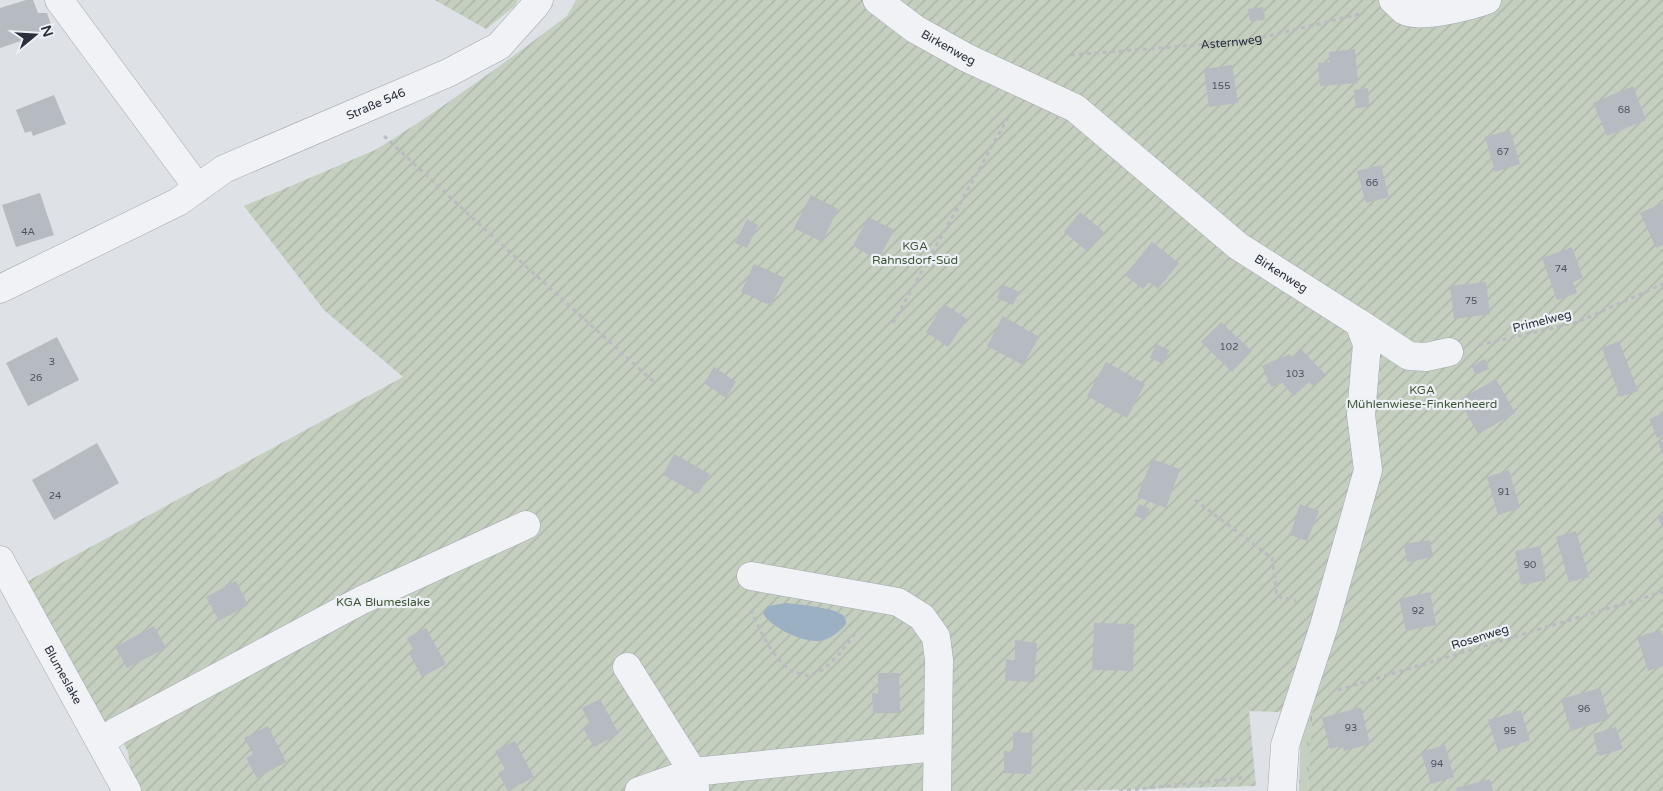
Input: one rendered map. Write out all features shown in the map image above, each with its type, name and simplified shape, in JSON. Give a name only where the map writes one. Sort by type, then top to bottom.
[{"type":"street","points":[[59,0],[198,188]]},
{"type":"street","name":"Straße 546","points":[[0,289],[178,202],[224,169],[448,73],[499,46],[539,0]]},
{"type":"street","name":"Birkenweg","points":[[877,0],[915,29],[968,58],[1075,108],[1238,246],[1409,356],[1426,357],[1449,352]]},
{"type":"street","points":[[1382,5],[1406,12],[1428,13],[1470,6],[1487,0]]},
{"type":"street","points":[[1283,783],[1285,745],[1328,610],[1368,470],[1361,415],[1367,344],[1359,323]]},
{"type":"street","points":[[101,743],[117,732],[362,600],[526,524]]},
{"type":"street","name":"Blumeslake","points":[[0,560],[127,791]]},
{"type":"street","points":[[751,576],[898,602],[922,616],[936,636],[939,660],[937,791]]},
{"type":"street","points":[[627,667],[694,781]]},
{"type":"street","points":[[640,791],[694,781],[937,748]]},
{"type":"path","name":"Asternweg","points":[[1072,55],[1247,41],[1363,14],[1382,5]]},
{"type":"path","points":[[892,323],[1027,86]]},
{"type":"path","points":[[363,111],[389,142],[654,382]]},
{"type":"path","name":"Primelweg","points":[[1449,352],[1575,323],[1663,284]]},
{"type":"path","points":[[1195,500],[1272,558],[1277,596],[1328,610]]},
{"type":"path","points":[[751,576],[744,584],[749,605],[759,630],[774,652],[791,671],[809,676],[824,669],[840,652],[858,628],[876,598]]},
{"type":"path","name":"Rosenweg","points":[[1299,704],[1315,697],[1663,592]]},
{"type":"path","points":[[1119,791],[1283,783]]},
{"type":"green space","points":[[435,0],[518,0],[515,6],[486,29]]},
{"type":"green space","points":[[576,0],[1663,0],[1663,791],[1308,791],[1313,707],[1277,712],[1249,711],[1256,786],[1063,791],[140,791],[131,775],[128,752],[117,731],[105,727],[28,581],[403,377],[324,310],[244,206],[375,150],[449,102],[567,16]]},
{"type":"green space","points":[[1314,707],[1308,791],[1299,791],[1301,722]]},
{"type":"water","points":[[787,603],[836,612],[843,616],[846,624],[836,634],[824,640],[817,641],[799,638],[773,624],[763,613],[768,606]]},
{"type":"building","points":[[26,0],[33,0],[38,13],[47,13],[53,30],[0,48],[0,8]]},
{"type":"building","points":[[1263,7],[1265,20],[1250,21],[1248,9]]},
{"type":"building","points":[[1355,49],[1358,83],[1320,86],[1318,63],[1330,62],[1329,52]]},
{"type":"building","points":[[1232,65],[1238,103],[1209,107],[1204,69]]},
{"type":"building","points":[[1633,86],[1646,120],[1607,136],[1593,103]]},
{"type":"building","points":[[1368,88],[1369,107],[1356,108],[1354,90]]},
{"type":"building","points":[[54,95],[66,124],[33,136],[31,131],[25,133],[16,110]]},
{"type":"building","points":[[1510,130],[1520,164],[1495,172],[1485,137]]},
{"type":"building","points":[[1381,165],[1389,197],[1366,203],[1357,171]]},
{"type":"building","points":[[40,193],[54,235],[16,247],[2,205]]},
{"type":"building","points":[[811,195],[838,209],[822,242],[794,228]]},
{"type":"building","points":[[1663,203],[1663,245],[1656,248],[1640,213]]},
{"type":"building","points":[[1080,212],[1104,232],[1088,252],[1064,232]]},
{"type":"building","points":[[868,217],[894,230],[878,260],[853,246]]},
{"type":"building","points":[[747,219],[758,225],[747,248],[735,243]]},
{"type":"building","points":[[1152,242],[1179,263],[1158,289],[1149,282],[1143,289],[1125,275]]},
{"type":"building","points":[[1572,247],[1583,278],[1573,282],[1577,293],[1557,300],[1542,258]]},
{"type":"building","points":[[754,264],[785,278],[771,306],[741,292]]},
{"type":"building","points":[[1486,282],[1490,314],[1454,319],[1450,286]]},
{"type":"building","points":[[1002,284],[1019,292],[1013,305],[997,298]]},
{"type":"building","points":[[944,304],[967,319],[948,347],[926,332]]},
{"type":"building","points":[[1003,316],[1039,337],[1023,365],[987,346]]},
{"type":"building","points":[[1221,322],[1252,351],[1232,372],[1201,342]]},
{"type":"building","points":[[57,337],[79,380],[28,406],[6,363]]},
{"type":"building","points":[[1619,341],[1638,391],[1620,397],[1602,348]]},
{"type":"building","points":[[1156,344],[1170,350],[1163,364],[1150,358]]},
{"type":"building","points":[[1301,349],[1325,374],[1313,386],[1309,382],[1294,396],[1282,383],[1271,387],[1262,366],[1290,354],[1292,358]]},
{"type":"building","points":[[1485,359],[1489,369],[1475,375],[1472,366]]},
{"type":"building","points":[[1106,362],[1145,384],[1127,418],[1087,396]]},
{"type":"building","points":[[714,367],[736,382],[726,398],[704,383]]},
{"type":"building","points":[[1496,379],[1515,413],[1478,434],[1459,400]]},
{"type":"building","points":[[1663,413],[1663,436],[1657,438],[1649,419]]},
{"type":"building","points":[[1663,441],[1663,456],[1658,442]]},
{"type":"building","points":[[97,443],[119,483],[54,520],[32,480]]},
{"type":"building","points":[[674,454],[710,474],[698,494],[663,475]]},
{"type":"building","points":[[1152,459],[1180,469],[1166,508],[1137,497]]},
{"type":"building","points":[[1509,470],[1520,508],[1498,515],[1487,477]]},
{"type":"building","points":[[1139,504],[1150,509],[1145,520],[1134,515]]},
{"type":"building","points":[[1300,504],[1319,511],[1307,541],[1290,535]]},
{"type":"building","points":[[1663,515],[1663,529],[1658,517]]},
{"type":"building","points":[[1576,531],[1589,577],[1569,582],[1556,537]]},
{"type":"building","points":[[1430,540],[1433,557],[1407,562],[1404,544]]},
{"type":"building","points":[[1540,546],[1546,580],[1521,585],[1515,551]]},
{"type":"building","points":[[236,581],[248,605],[219,621],[206,597]]},
{"type":"building","points":[[1430,592],[1436,625],[1406,631],[1399,599]]},
{"type":"building","points":[[1094,623],[1134,624],[1133,671],[1092,670]]},
{"type":"building","points":[[154,626],[166,648],[127,668],[115,647]]},
{"type":"building","points":[[426,628],[446,664],[422,677],[409,653],[414,651],[407,638]]},
{"type":"building","points":[[1661,630],[1663,636],[1663,666],[1648,671],[1637,637]]},
{"type":"building","points":[[1015,640],[1037,643],[1034,682],[1005,680],[1006,659],[1015,661]]},
{"type":"building","points":[[878,673],[899,673],[900,713],[873,713],[872,693],[878,694]]},
{"type":"building","points":[[1600,688],[1609,719],[1571,731],[1561,699]]},
{"type":"building","points":[[600,699],[619,734],[594,747],[583,728],[590,724],[582,708]]},
{"type":"building","points":[[1361,707],[1370,744],[1344,751],[1342,746],[1330,749],[1322,718]]},
{"type":"building","points":[[1521,710],[1530,740],[1498,751],[1488,720]]},
{"type":"building","points":[[268,726],[286,762],[257,778],[246,758],[253,754],[244,738]]},
{"type":"building","points":[[1616,727],[1623,749],[1599,756],[1593,734]]},
{"type":"building","points":[[1013,732],[1033,733],[1031,774],[1004,773],[1004,751],[1013,752]]},
{"type":"building","points":[[515,741],[534,777],[508,791],[498,773],[505,769],[495,751]]},
{"type":"building","points":[[1445,745],[1454,777],[1431,784],[1421,752]]},
{"type":"building","points":[[1490,779],[1493,791],[1457,791],[1456,788]]},
{"type":"park label","name":"KGA Rahnsdorf-Süd","points":[[915,253]]},
{"type":"park label","name":"KGA Mühlenwiese-Finkenheerd","points":[[1422,397]]},
{"type":"park label","name":"KGA Blumeslake","points":[[383,602]]}]
